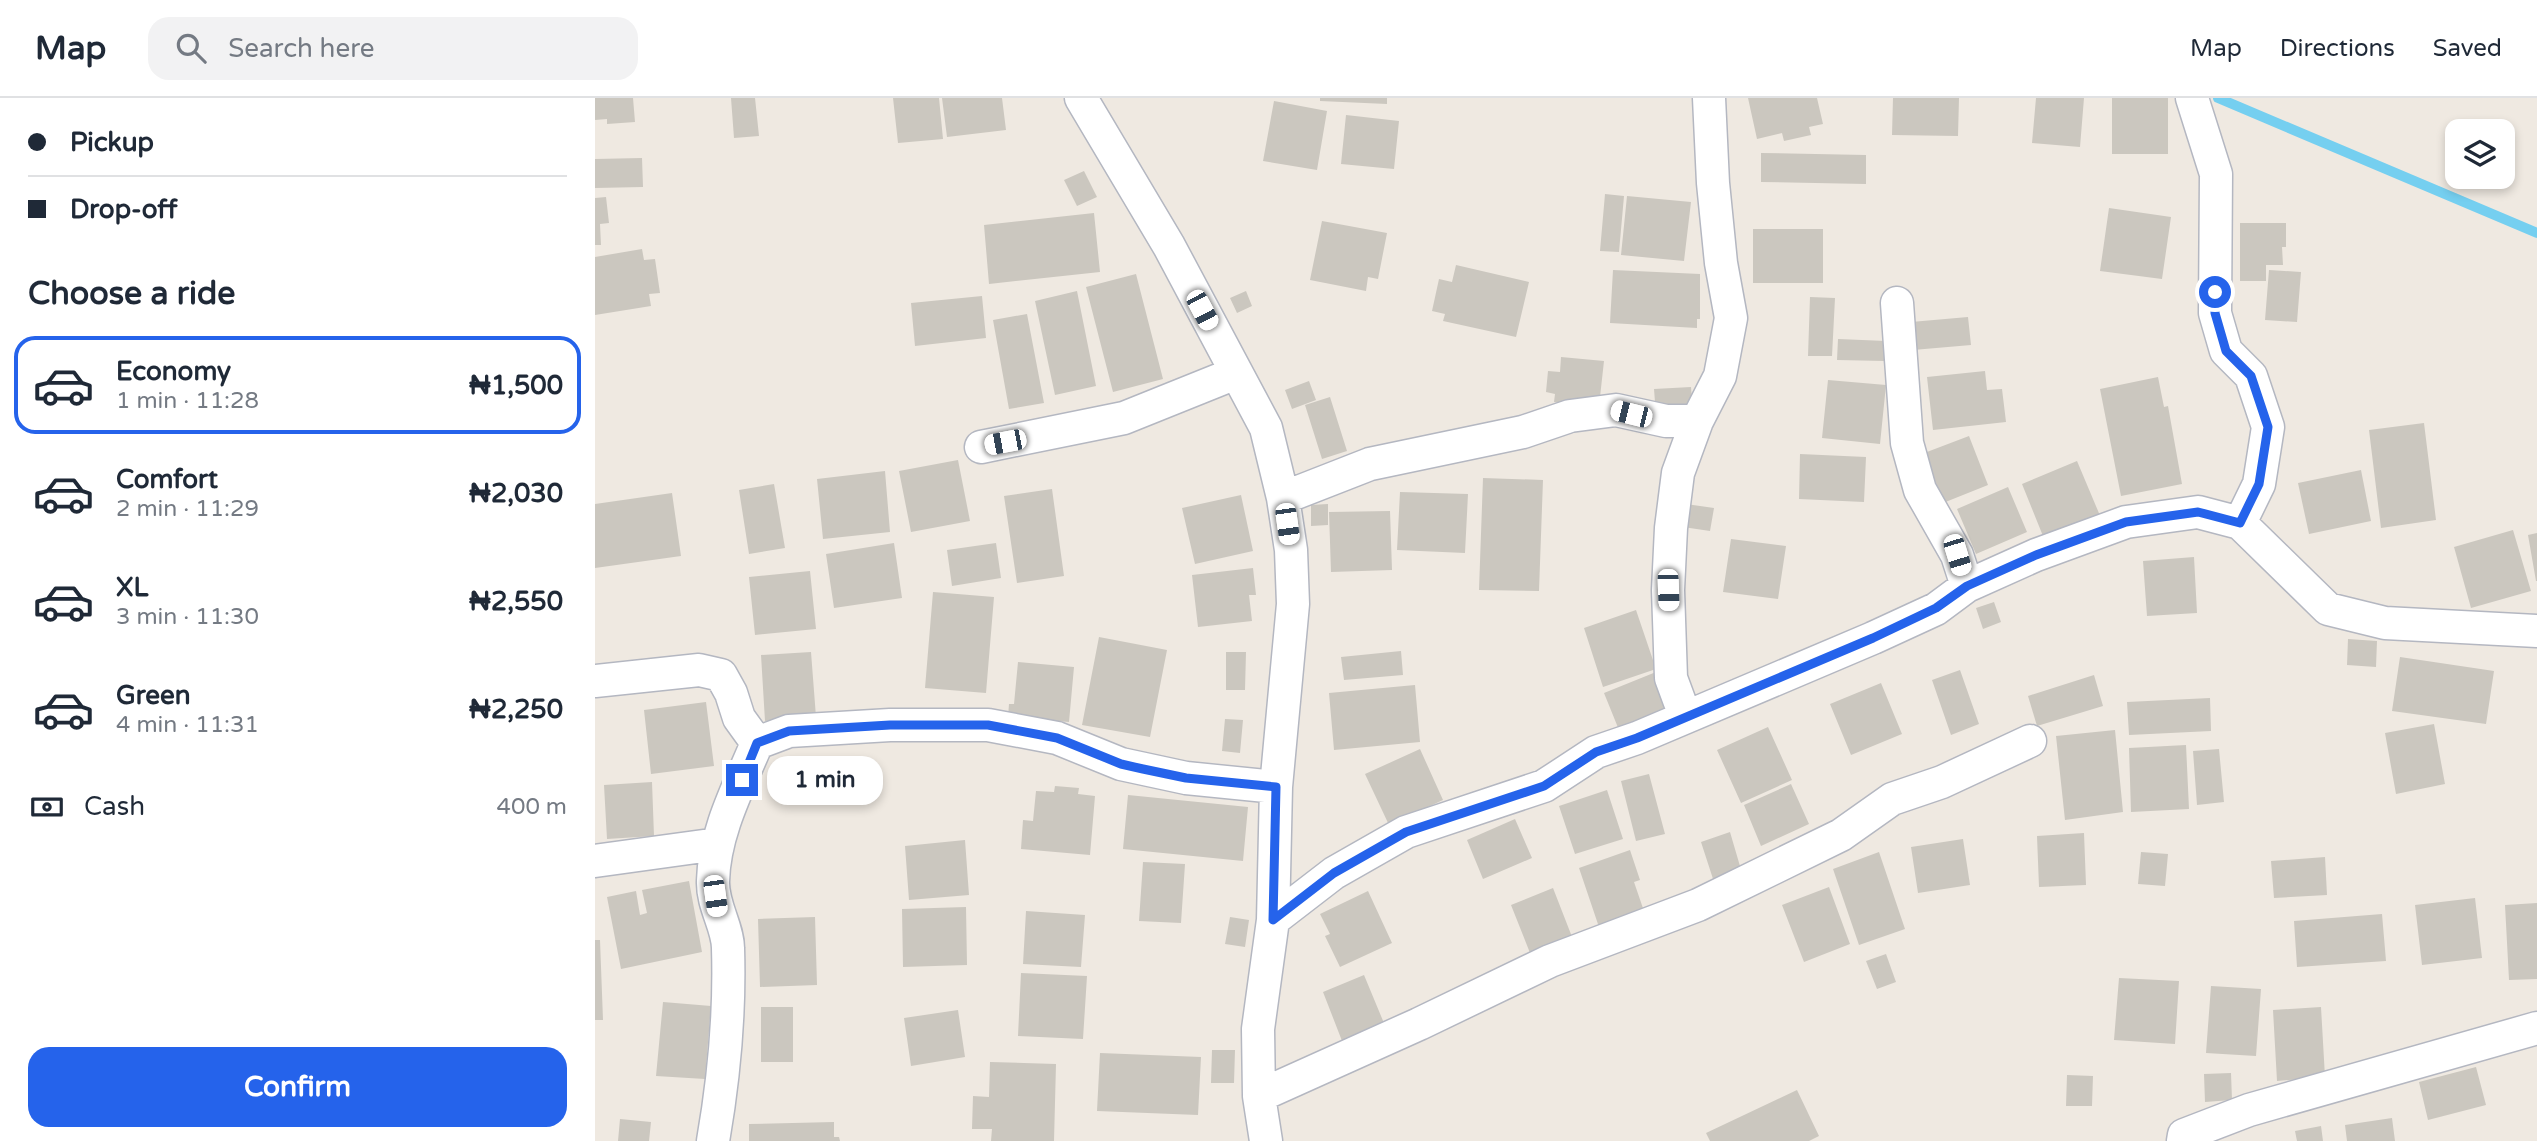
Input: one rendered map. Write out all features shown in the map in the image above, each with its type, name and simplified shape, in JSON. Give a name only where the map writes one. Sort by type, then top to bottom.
[{"type":"street","points":[[1081,98],[1169,246],[1266,428],[1283,498],[1291,550],[1293,604],[1276,787],[1273,920],[1258,1029],[1259,1097],[1266,1141]]},
{"type":"street","points":[[1685,716],[1671,678],[1668,590],[1671,528],[1678,473],[1697,421],[1720,376],[1731,318],[1721,263],[1713,183],[1709,98]]},
{"type":"street","points":[[2192,98],[2216,174],[2215,313],[2226,351],[2251,376],[2268,427],[2259,484],[2240,523]]},
{"type":"street","points":[[1898,303],[1907,443],[1920,490],[1957,555],[1967,586]]},
{"type":"street","points":[[981,447],[1123,418],[1236,373]]},
{"type":"street","points":[[1283,498],[1370,464],[1523,432],[1570,416],[1616,410],[1666,421],[1697,421]]},
{"type":"street","points":[[1273,920],[1334,873],[1406,832],[1544,786],[1596,752],[1637,738],[1873,638],[1936,608],[1967,586],[2036,555],[2126,522],[2198,512],[2240,523],[2328,609],[2385,623],[2537,631]]},
{"type":"street","points":[[595,681],[699,670],[721,675],[731,693],[739,718],[757,743]]},
{"type":"street","points":[[713,1141],[722,1090],[728,944],[717,911],[713,881],[718,844],[757,743],[789,731],[890,725],[988,725],[1057,738],[1121,764],[1173,775],[1276,787]]},
{"type":"street","points":[[1259,1097],[1550,961],[1698,905],[1841,835],[1892,799],[1942,782],[2030,741]]},
{"type":"street","points":[[595,861],[718,844]]},
{"type":"street","points":[[2183,1141],[2184,1135],[2249,1110],[2537,1028]]},
{"type":"building","points":[[595,98],[633,98],[635,122],[607,124],[607,119],[595,120]]},
{"type":"building","points":[[731,98],[755,98],[759,136],[734,138]]},
{"type":"building","points":[[893,98],[939,98],[943,139],[898,143]]},
{"type":"building","points":[[942,98],[1002,98],[1006,130],[947,137]]},
{"type":"building","points":[[1320,98],[1387,98],[1387,104],[1320,101]]},
{"type":"building","points":[[1748,98],[1817,98],[1823,124],[1809,127],[1811,135],[1784,141],[1782,133],[1757,139]]},
{"type":"building","points":[[1893,98],[1959,98],[1958,136],[1892,135]]},
{"type":"building","points":[[2036,98],[2084,98],[2080,147],[2032,143]]},
{"type":"building","points":[[2112,98],[2168,98],[2168,154],[2112,154]]},
{"type":"building","points":[[1274,101],[1327,111],[1317,170],[1263,161]]},
{"type":"building","points":[[1346,115],[1399,121],[1394,169],[1341,164]]},
{"type":"building","points":[[1761,153],[1866,155],[1866,184],[1761,182]]},
{"type":"building","points":[[642,158],[643,187],[595,188],[595,159]]},
{"type":"building","points":[[1084,171],[1097,197],[1077,206],[1064,180]]},
{"type":"building","points":[[1605,194],[1624,196],[1619,252],[1600,251]]},
{"type":"building","points":[[1627,196],[1691,202],[1684,261],[1621,255]]},
{"type":"building","points":[[606,197],[609,223],[600,224],[601,245],[595,245],[595,198]]},
{"type":"building","points":[[2109,208],[2171,217],[2162,279],[2100,271]]},
{"type":"building","points":[[1094,213],[1100,272],[989,284],[984,225]]},
{"type":"building","points":[[1322,221],[1387,233],[1378,279],[1368,277],[1366,291],[1310,280]]},
{"type":"building","points":[[2240,223],[2286,223],[2286,247],[2282,247],[2283,265],[2266,265],[2266,281],[2240,281]]},
{"type":"building","points":[[1753,229],[1823,229],[1823,283],[1753,283]]},
{"type":"building","points":[[642,249],[644,260],[655,259],[660,293],[649,294],[651,306],[595,315],[595,257]]},
{"type":"building","points":[[1456,265],[1529,282],[1516,337],[1443,321],[1445,314],[1432,311],[1439,279],[1452,282]]},
{"type":"building","points":[[1613,270],[1700,274],[1700,319],[1697,319],[1697,328],[1610,323]]},
{"type":"building","points":[[2269,270],[2301,272],[2297,322],[2265,320]]},
{"type":"building","points":[[1136,274],[1163,379],[1113,392],[1086,287]]},
{"type":"building","points":[[1077,291],[1096,386],[1055,395],[1035,301]]},
{"type":"building","points":[[1246,291],[1252,306],[1237,313],[1230,298]]},
{"type":"building","points":[[982,296],[986,338],[915,346],[911,303]]},
{"type":"building","points":[[1810,297],[1835,298],[1832,356],[1808,356]]},
{"type":"building","points":[[1027,314],[1044,403],[1009,409],[993,320]]},
{"type":"building","points":[[1968,317],[1971,345],[1913,350],[1911,322]]},
{"type":"building","points":[[1838,339],[1886,341],[1885,361],[1837,360]]},
{"type":"building","points":[[1561,357],[1604,361],[1599,406],[1554,402],[1555,394],[1546,392],[1548,371],[1560,372]]},
{"type":"building","points":[[1985,371],[1987,390],[2002,389],[2006,422],[1933,430],[1927,377]]},
{"type":"building","points":[[2158,377],[2164,407],[2168,406],[2182,484],[2121,496],[2100,389]]},
{"type":"building","points":[[1828,380],[1886,385],[1880,444],[1822,438]]},
{"type":"building","points":[[1309,381],[1316,400],[1292,409],[1285,390]]},
{"type":"building","points":[[1691,387],[1693,413],[1656,415],[1654,389]]},
{"type":"building","points":[[1330,397],[1347,451],[1322,459],[1305,405]]},
{"type":"building","points":[[2424,423],[2436,520],[2381,528],[2369,430]]},
{"type":"building","points":[[1969,436],[1988,485],[1938,505],[1919,455]]},
{"type":"building","points":[[1800,454],[1866,457],[1864,502],[1799,499]]},
{"type":"building","points":[[958,460],[970,521],[911,532],[899,471]]},
{"type":"building","points":[[2077,461],[2101,518],[2045,541],[2022,484]]},
{"type":"building","points":[[2361,470],[2371,521],[2309,534],[2298,483]]},
{"type":"building","points":[[885,471],[890,532],[823,539],[817,479]]},
{"type":"building","points":[[1483,478],[1543,480],[1539,591],[1479,590]]},
{"type":"building","points":[[774,484],[785,548],[749,554],[739,490]]},
{"type":"building","points":[[2008,487],[2027,532],[1976,554],[1957,509]]},
{"type":"building","points":[[1052,489],[1064,576],[1017,583],[1004,496]]},
{"type":"building","points":[[1400,492],[1468,494],[1465,553],[1397,550]]},
{"type":"building","points":[[672,493],[681,556],[595,568],[595,504]]},
{"type":"building","points":[[1241,495],[1253,551],[1195,564],[1182,508]]},
{"type":"building","points":[[1328,504],[1328,525],[1311,526],[1311,505]]},
{"type":"building","points":[[1686,504],[1714,508],[1710,531],[1683,527]]},
{"type":"building","points":[[1390,511],[1392,570],[1331,572],[1329,512]]},
{"type":"building","points":[[2513,530],[2531,591],[2471,608],[2454,547]]},
{"type":"building","points":[[2537,533],[2537,581],[2536,581],[2528,535]]},
{"type":"building","points":[[1731,539],[1786,546],[1778,599],[1723,592]]},
{"type":"building","points":[[894,543],[902,598],[834,608],[826,554]]},
{"type":"building","points":[[996,543],[1001,578],[952,586],[947,550]]},
{"type":"building","points":[[2194,557],[2197,613],[2147,616],[2143,561]]},
{"type":"building","points":[[1253,568],[1256,595],[1249,595],[1252,621],[1198,627],[1192,575]]},
{"type":"building","points":[[810,571],[816,629],[755,635],[749,577]]},
{"type":"building","points":[[933,592],[994,597],[986,693],[925,688]]},
{"type":"building","points":[[1994,602],[2001,622],[1983,629],[1976,608]]},
{"type":"building","points":[[1636,610],[1656,669],[1603,687],[1584,628]]},
{"type":"building","points":[[1099,637],[1167,650],[1150,737],[1082,725]]},
{"type":"building","points":[[2348,639],[2377,641],[2376,667],[2347,665]]},
{"type":"building","points":[[1401,651],[1403,675],[1344,680],[1341,657]]},
{"type":"building","points":[[811,652],[816,717],[765,721],[761,655]]},
{"type":"building","points":[[1226,652],[1246,652],[1245,690],[1226,690]]},
{"type":"building","points":[[2400,657],[2494,671],[2486,724],[2392,711]]},
{"type":"building","points":[[1018,662],[1074,667],[1069,722],[1008,717],[1009,704],[1014,704]]},
{"type":"building","points":[[1960,670],[1979,724],[1951,735],[1932,680]]},
{"type":"building","points":[[1656,672],[1673,714],[1621,735],[1604,693]]},
{"type":"building","points":[[2094,675],[2103,706],[2037,726],[2028,696]]},
{"type":"building","points":[[1881,683],[1902,734],[1851,755],[1830,704]]},
{"type":"building","points":[[1415,685],[1420,742],[1334,750],[1329,693]]},
{"type":"building","points":[[2210,698],[2211,731],[2129,735],[2127,702]]},
{"type":"building","points":[[706,702],[714,766],[651,774],[644,710]]},
{"type":"building","points":[[1225,719],[1243,720],[1240,753],[1222,751]]},
{"type":"building","points":[[2434,724],[2445,784],[2396,794],[2385,733]]},
{"type":"building","points":[[1768,727],[1792,780],[1741,803],[1717,750]]},
{"type":"building","points":[[2115,730],[2123,812],[2065,820],[2056,736]]},
{"type":"building","points":[[2186,745],[2189,809],[2131,812],[2129,748]]},
{"type":"building","points":[[1420,749],[1443,800],[1389,825],[1365,774]]},
{"type":"building","points":[[2219,749],[2224,802],[2197,805],[2193,751]]},
{"type":"building","points":[[1649,774],[1665,834],[1636,841],[1621,781]]},
{"type":"building","points":[[652,782],[654,836],[607,839],[604,785]]},
{"type":"building","points":[[1791,784],[1809,824],[1761,846],[1744,805]]},
{"type":"building","points":[[1055,786],[1079,788],[1078,794],[1095,796],[1090,855],[1021,849],[1023,820],[1033,821],[1036,791],[1054,792]]},
{"type":"building","points":[[1607,790],[1623,839],[1575,854],[1559,806]]},
{"type":"building","points":[[1128,795],[1248,807],[1243,861],[1123,849]]},
{"type":"building","points":[[1515,819],[1532,858],[1483,879],[1467,840]]},
{"type":"building","points":[[1730,832],[1742,873],[1714,882],[1701,842]]},
{"type":"building","points":[[2084,833],[2086,885],[2039,887],[2037,836]]},
{"type":"building","points":[[1963,839],[1970,885],[1918,893],[1911,847]]},
{"type":"building","points":[[965,840],[969,895],[909,900],[905,846]]},
{"type":"building","points":[[1630,850],[1640,880],[1634,882],[1646,917],[1601,933],[1579,868]]},
{"type":"building","points":[[1879,852],[1905,929],[1859,945],[1833,869]]},
{"type":"building","points":[[2141,852],[2168,854],[2165,886],[2138,884]]},
{"type":"building","points":[[2325,857],[2327,895],[2274,898],[2271,861]]},
{"type":"building","points":[[1143,862],[1185,864],[1181,923],[1139,921]]},
{"type":"building","points":[[689,881],[702,952],[621,969],[607,897],[636,891],[640,915],[647,913],[642,890]]},
{"type":"building","points":[[1829,887],[1850,944],[1804,962],[1782,905]]},
{"type":"building","points":[[1553,888],[1574,942],[1532,958],[1511,905]]},
{"type":"building","points":[[1368,891],[1392,943],[1340,967],[1325,936],[1330,934],[1320,914]]},
{"type":"building","points":[[2475,898],[2482,958],[2422,965],[2415,905]]},
{"type":"building","points":[[2537,903],[2537,979],[2509,980],[2505,905]]},
{"type":"building","points":[[966,907],[967,965],[903,967],[902,909]]},
{"type":"building","points":[[1026,911],[1085,915],[1081,967],[1023,964]]},
{"type":"building","points":[[2382,914],[2386,961],[2297,967],[2294,921]]},
{"type":"building","points":[[815,917],[817,985],[760,987],[758,919]]},
{"type":"building","points":[[1230,917],[1249,920],[1245,947],[1225,944]]},
{"type":"building","points":[[595,940],[600,940],[603,1020],[595,1020]]},
{"type":"building","points":[[1886,954],[1896,982],[1877,989],[1866,961]]},
{"type":"building","points":[[1021,973],[1087,976],[1083,1039],[1018,1036]]},
{"type":"building","points":[[1364,975],[1386,1028],[1344,1046],[1323,992]]},
{"type":"building","points":[[2119,978],[2179,981],[2175,1044],[2114,1040]]},
{"type":"building","points":[[2211,986],[2261,989],[2256,1056],[2206,1053]]},
{"type":"building","points":[[663,1002],[711,1006],[705,1079],[656,1076]]},
{"type":"building","points":[[761,1007],[793,1007],[793,1062],[761,1062]]},
{"type":"building","points":[[2321,1007],[2325,1077],[2277,1081],[2273,1010]]},
{"type":"building","points":[[958,1010],[965,1057],[911,1066],[904,1018]]},
{"type":"building","points":[[1212,1050],[1235,1050],[1234,1083],[1211,1083]]},
{"type":"building","points":[[1100,1053],[1201,1057],[1198,1115],[1097,1111]]},
{"type":"building","points":[[990,1062],[1056,1064],[1054,1141],[991,1141],[992,1129],[972,1129],[973,1096],[989,1097]]},
{"type":"building","points":[[2476,1067],[2486,1105],[2428,1120],[2419,1082]]},
{"type":"building","points":[[2231,1073],[2232,1100],[2205,1102],[2204,1074]]},
{"type":"building","points":[[2067,1075],[2093,1076],[2092,1106],[2066,1106]]},
{"type":"building","points":[[1797,1090],[1819,1136],[1809,1141],[1710,1141],[1706,1133]]},
{"type":"building","points":[[2392,1118],[2395,1141],[2347,1141],[2345,1125]]},
{"type":"building","points":[[620,1119],[651,1122],[649,1141],[618,1141]]},
{"type":"building","points":[[834,1122],[834,1137],[839,1137],[840,1141],[749,1141],[749,1124]]},
{"type":"building","points":[[2321,1126],[2323,1141],[2297,1141],[2295,1131]]},
{"type":"waterway","points":[[2218,98],[2537,233]]},
{"type":"route","points":[[742,780],[757,743],[789,731],[890,725],[988,725],[1057,738],[1121,764],[1143,769],[1186,778],[1276,787],[1273,920],[1334,873],[1406,832],[1544,786],[1596,752],[1637,738],[1873,638],[1936,608],[1967,586],[2036,555],[2126,522],[2198,512],[2240,523],[2259,484],[2268,427],[2251,376],[2226,351],[2215,313],[2215,292]]}]
